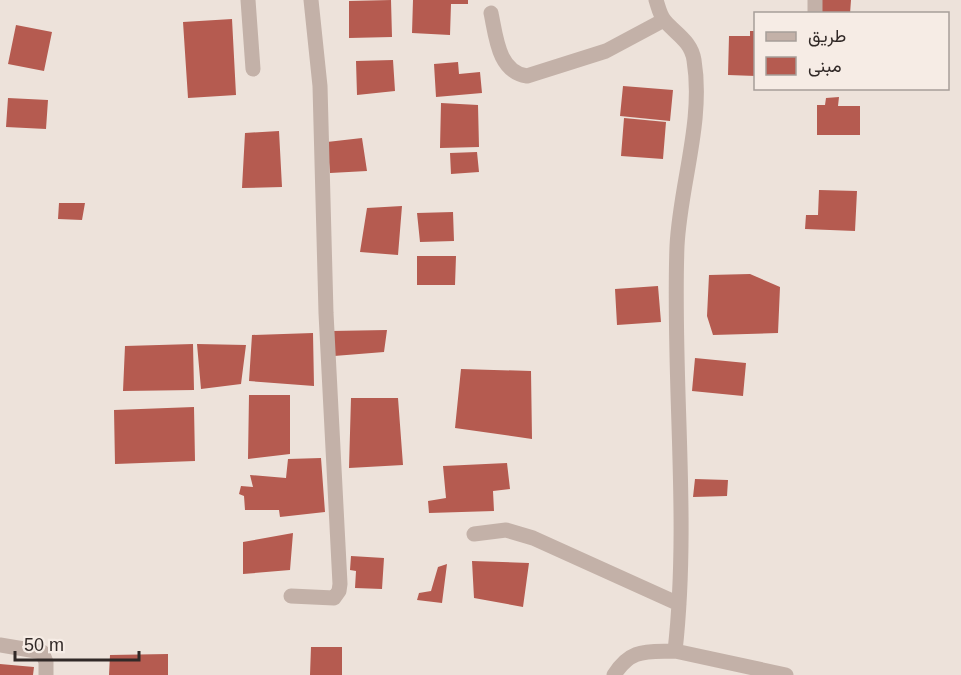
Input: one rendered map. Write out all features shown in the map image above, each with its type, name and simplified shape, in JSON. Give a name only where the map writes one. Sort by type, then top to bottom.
[{"type":"street","points":[[248,0],[254,69]]},
{"type":"street","points":[[291,596],[334,598],[339,591],[340,584],[326,313],[320,86],[312,0]]},
{"type":"street","points":[[656,0],[663,20],[679,33],[689,46],[694,58],[696,92],[677,244],[679,604],[675,651]]},
{"type":"street","points":[[491,13],[503,60],[515,73],[527,76],[571,64],[606,51],[663,20]]},
{"type":"street","points":[[474,534],[506,530],[533,538],[679,604]]},
{"type":"street","points":[[0,645],[42,652],[46,662],[46,675]]},
{"type":"street","points":[[614,675],[628,658],[640,652],[675,651],[786,675]]},
{"type":"building","points":[[391,0],[392,37],[349,38],[349,1]]},
{"type":"building","points":[[413,0],[468,0],[468,4],[451,4],[450,35],[412,33]]},
{"type":"building","points":[[820,0],[851,0],[850,12],[819,12]]},
{"type":"building","points":[[232,19],[236,95],[188,98],[183,22]]},
{"type":"building","points":[[16,25],[52,32],[44,71],[8,64]]},
{"type":"building","points":[[750,31],[754,31],[754,76],[728,75],[729,36],[750,36]]},
{"type":"building","points":[[393,60],[395,91],[357,95],[356,61]]},
{"type":"building","points":[[458,62],[459,74],[480,72],[482,93],[436,97],[434,64]]},
{"type":"building","points":[[623,86],[673,90],[670,121],[620,116]]},
{"type":"building","points":[[839,97],[838,106],[860,106],[860,135],[817,135],[817,105],[825,105],[826,98]]},
{"type":"building","points":[[8,98],[48,100],[46,129],[6,127]]},
{"type":"building","points":[[441,103],[478,105],[479,147],[440,148]]},
{"type":"building","points":[[624,118],[666,122],[663,159],[621,156]]},
{"type":"building","points":[[279,131],[282,187],[242,188],[245,133]]},
{"type":"building","points":[[362,138],[367,171],[330,173],[327,142]]},
{"type":"building","points":[[477,152],[479,172],[451,174],[450,153]]},
{"type":"building","points":[[819,190],[857,191],[855,231],[805,229],[806,215],[818,215]]},
{"type":"building","points":[[59,203],[85,203],[82,220],[58,219]]},
{"type":"building","points":[[402,206],[398,255],[360,252],[367,208]]},
{"type":"building","points":[[453,212],[454,241],[420,242],[417,213]]},
{"type":"building","points":[[417,256],[456,256],[455,285],[417,285]]},
{"type":"building","points":[[750,274],[780,287],[778,333],[713,335],[707,316],[709,275]]},
{"type":"building","points":[[658,286],[661,322],[617,325],[615,289]]},
{"type":"building","points":[[387,330],[384,352],[334,356],[331,331]]},
{"type":"building","points":[[313,333],[314,386],[249,381],[252,335]]},
{"type":"building","points":[[193,344],[194,390],[123,391],[125,346]]},
{"type":"building","points":[[197,344],[246,345],[241,384],[201,389]]},
{"type":"building","points":[[695,358],[746,363],[743,396],[692,391]]},
{"type":"building","points":[[461,369],[531,371],[532,439],[455,428]]},
{"type":"building","points":[[249,395],[290,395],[290,454],[248,459]]},
{"type":"building","points":[[351,398],[398,398],[403,465],[349,468]]},
{"type":"building","points":[[194,407],[195,461],[115,464],[114,410]]},
{"type":"building","points":[[321,458],[325,512],[280,517],[279,510],[245,510],[244,496],[239,494],[241,486],[253,487],[250,475],[286,478],[288,459]]},
{"type":"building","points":[[507,463],[510,489],[493,491],[494,511],[429,513],[428,501],[446,498],[443,466]]},
{"type":"building","points":[[695,479],[728,480],[727,496],[693,497]]},
{"type":"building","points":[[293,533],[290,570],[243,574],[243,542]]},
{"type":"building","points":[[351,556],[384,558],[382,589],[355,588],[356,571],[350,570]]},
{"type":"building","points":[[472,561],[529,563],[523,607],[474,598]]},
{"type":"building","points":[[447,564],[442,603],[417,600],[419,593],[431,591],[438,567]]},
{"type":"building","points":[[311,647],[342,647],[342,675],[310,675]]},
{"type":"building","points":[[168,654],[168,675],[109,675],[110,655]]},
{"type":"building","points":[[0,664],[34,667],[33,675],[0,675]]}]
